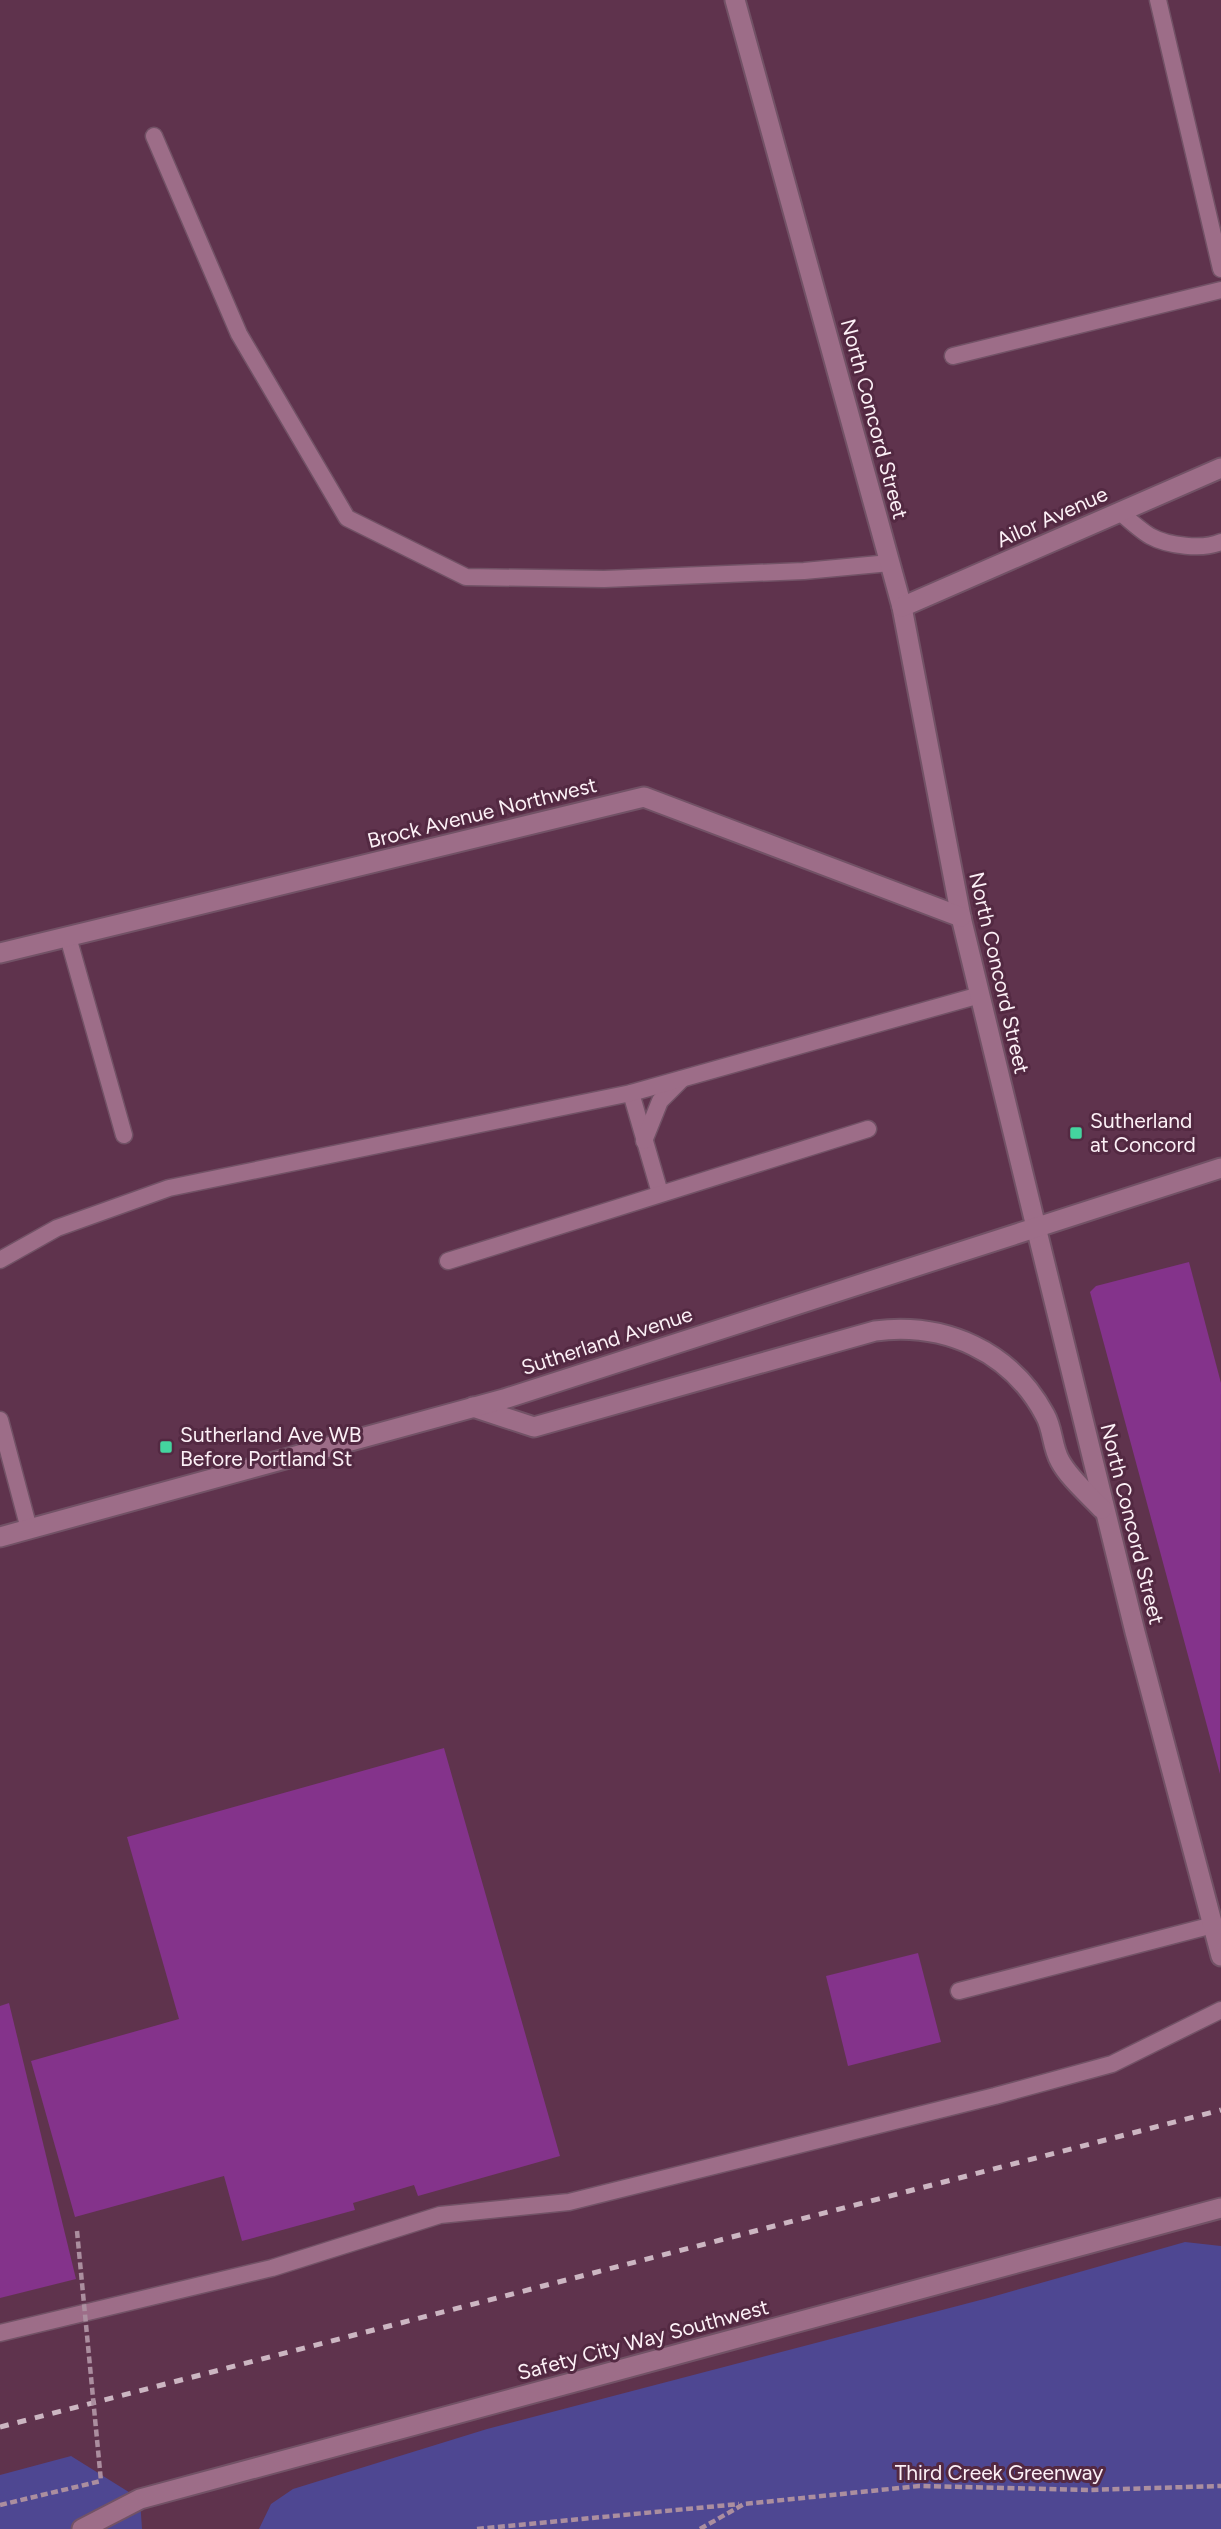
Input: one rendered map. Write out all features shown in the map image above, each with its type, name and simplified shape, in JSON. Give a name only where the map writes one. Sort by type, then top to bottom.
[{"type":"street","name":"North Concord Street","points":[[735,0],[902,607],[961,918],[1105,1512],[1221,1956]]},
{"type":"street","name":"Ailor Avenue","points":[[902,607],[1221,468]]},
{"type":"street","name":"Brock Avenue Northwest","points":[[0,953],[644,797],[961,918]]},
{"type":"street","name":"Sutherland Avenue","points":[[0,1537],[473,1408],[1221,1168]]},
{"type":"street","points":[[473,1408],[534,1427],[875,1331],[907,1328],[929,1330],[980,1348],[1021,1381],[1046,1417],[1060,1462],[1105,1512]]},
{"type":"street","name":"Safety City Way Southwest","points":[[82,2529],[140,2499],[1221,2208]]},
{"type":"lane","points":[[1158,0],[1221,269]]},
{"type":"lane","points":[[154,136],[239,334],[347,518],[466,577],[604,579],[804,572],[890,563]]},
{"type":"lane","points":[[953,356],[1221,290]]},
{"type":"lane","points":[[1120,512],[1151,537],[1179,544],[1214,545],[1221,542]]},
{"type":"lane","points":[[68,937],[124,1135]]},
{"type":"lane","points":[[0,1260],[57,1228],[169,1188],[631,1093],[980,995]]},
{"type":"lane","points":[[644,1142],[660,1101],[684,1078]]},
{"type":"lane","points":[[631,1093],[660,1193]]},
{"type":"lane","points":[[448,1261],[869,1129]]},
{"type":"lane","points":[[0,1420],[29,1529]]},
{"type":"lane","points":[[959,1991],[1213,1925]]},
{"type":"lane","points":[[0,2333],[272,2268],[440,2215],[569,2202],[995,2096],[1112,2064],[1221,2010]]},
{"type":"path","points":[[0,2505],[101,2481],[77,2231]]},
{"type":"path","name":"Third Creek Greenway","points":[[700,2529],[744,2504],[919,2486],[1088,2490],[1221,2486]]},
{"type":"path","points":[[477,2529],[744,2504]]},
{"type":"shaded area","points":[[1185,2242],[1221,2246],[1221,2529],[259,2529],[271,2504],[293,2489],[487,2429],[988,2298]]},
{"type":"shaded area","points":[[71,2456],[140,2499],[142,2529],[0,2529],[0,2475]]},
{"type":"building","points":[[1189,1262],[1221,1383],[1220,1774],[1090,1292],[1096,1286]]},
{"type":"building","points":[[444,1748],[560,2156],[418,2196],[414,2185],[353,2203],[355,2210],[242,2241],[224,2176],[75,2217],[31,2061],[179,2019],[127,1837]]},
{"type":"building","points":[[918,1953],[941,2042],[848,2066],[826,1976]]},
{"type":"building","points":[[9,2003],[76,2279],[0,2298],[0,2006]]},
{"type":"railway","points":[[0,2427],[1221,2110]]},
{"type":"place","name":"Sutherland at Concord","points":[[1076,1133]]},
{"type":"place","name":"Sutherland Ave WB Before Portland St","points":[[166,1447]]}]
